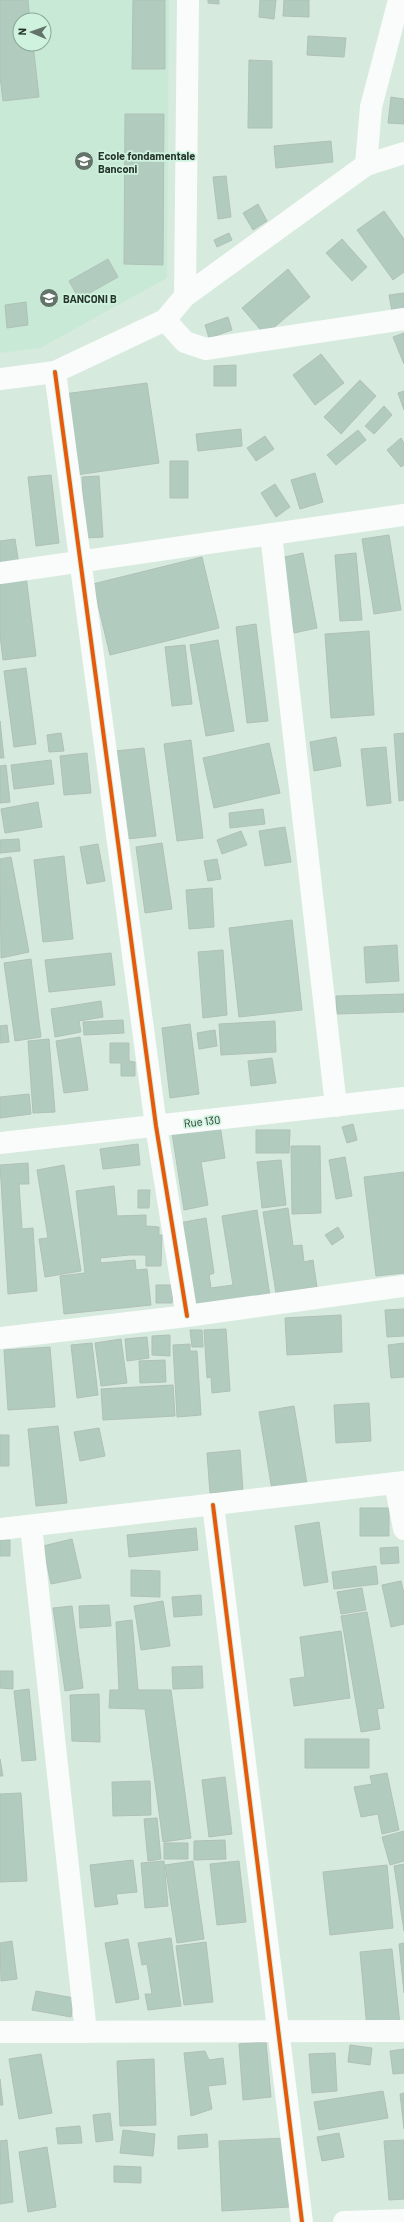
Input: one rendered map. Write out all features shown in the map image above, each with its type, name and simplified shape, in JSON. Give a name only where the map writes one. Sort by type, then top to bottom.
[{"type":"street","points":[[185,296],[188,0]]},
{"type":"street","points":[[366,165],[371,107],[399,0]]},
{"type":"street","points":[[0,379],[55,372],[165,320],[185,296],[366,165],[404,153]]},
{"type":"street","points":[[165,320],[185,342],[206,349],[404,319]]},
{"type":"street","points":[[55,372],[156,1126],[187,1316]]},
{"type":"street","points":[[0,573],[404,516]]},
{"type":"street","points":[[271,534],[336,1106]]},
{"type":"street","name":"Rue 130","points":[[0,1143],[404,1098]]},
{"type":"street","points":[[0,1338],[187,1316],[404,1286]]},
{"type":"street","points":[[0,1528],[31,1526],[400,1483],[404,1529]]},
{"type":"street","points":[[213,1505],[302,2222]]},
{"type":"street","points":[[31,1526],[86,2032]]},
{"type":"street","points":[[0,2032],[404,2031]]},
{"type":"street","points":[[344,2222],[404,2220]]},
{"type":"shaded area","name":"Ecole fondamentale Banconi","points":[[0,0],[169,0],[167,278],[40,348],[0,353]]},
{"type":"building","points":[[0,0],[28,0],[29,12],[12,12],[12,52],[34,52],[39,97],[3,101],[0,76]]},
{"type":"building","points":[[133,0],[165,0],[165,69],[132,69]]},
{"type":"building","points":[[208,0],[219,0],[219,4],[208,3]]},
{"type":"building","points":[[260,0],[276,0],[274,19],[259,17]]},
{"type":"building","points":[[284,0],[309,0],[309,17],[283,16]]},
{"type":"building","points":[[308,36],[346,38],[344,57],[307,55]]},
{"type":"building","points":[[249,60],[272,61],[272,128],[248,128]]},
{"type":"building","points":[[391,97],[404,99],[404,124],[388,123]]},
{"type":"building","points":[[125,114],[164,114],[163,265],[124,264]]},
{"type":"building","points":[[331,141],[333,162],[276,168],[274,146]]},
{"type":"building","points":[[226,176],[231,217],[218,219],[213,177]]},
{"type":"building","points":[[258,204],[267,221],[253,230],[243,213]]},
{"type":"building","points":[[384,211],[404,239],[404,272],[393,280],[357,230]]},
{"type":"building","points":[[229,233],[232,240],[217,247],[214,240]]},
{"type":"building","points":[[342,239],[367,267],[352,281],[326,253]]},
{"type":"building","points":[[108,259],[118,277],[79,299],[69,281]]},
{"type":"building","points":[[288,269],[310,297],[265,335],[242,308]]},
{"type":"building","points":[[404,293],[404,309],[392,311],[389,295]]},
{"type":"building","points":[[26,302],[28,325],[7,328],[5,305]]},
{"type":"building","points":[[228,317],[232,330],[209,338],[205,325]]},
{"type":"building","points":[[404,333],[404,364],[393,337]]},
{"type":"building","points":[[321,354],[344,383],[315,405],[293,375]]},
{"type":"building","points":[[236,365],[236,386],[214,386],[214,366]]},
{"type":"building","points":[[360,380],[376,396],[341,434],[324,417]]},
{"type":"building","points":[[147,383],[159,463],[76,475],[64,394]]},
{"type":"building","points":[[404,391],[404,410],[398,393]]},
{"type":"building","points":[[384,406],[392,415],[374,434],[365,426]]},
{"type":"building","points":[[241,429],[242,446],[198,451],[196,434]]},
{"type":"building","points":[[358,430],[366,440],[336,465],[327,455]]},
{"type":"building","points":[[265,436],[274,449],[256,461],[247,448]]},
{"type":"building","points":[[401,438],[404,443],[404,465],[401,467],[387,450]]},
{"type":"building","points":[[170,461],[188,461],[188,498],[170,498]]},
{"type":"building","points":[[315,473],[323,502],[300,509],[291,480]]},
{"type":"building","points":[[51,475],[59,543],[36,546],[28,477]]},
{"type":"building","points":[[99,476],[103,537],[85,538],[82,477]]},
{"type":"building","points":[[275,484],[290,507],[276,517],[261,493]]},
{"type":"building","points":[[389,535],[401,610],[374,614],[362,539]]},
{"type":"building","points":[[15,539],[19,565],[0,568],[0,541]]},
{"type":"building","points":[[303,553],[317,628],[294,633],[280,558]]},
{"type":"building","points":[[356,553],[362,620],[340,621],[335,555]]},
{"type":"building","points":[[202,557],[219,628],[110,655],[93,584]]},
{"type":"building","points":[[26,576],[36,656],[3,660],[0,635],[0,579]]},
{"type":"building","points":[[256,624],[268,721],[247,723],[236,627]]},
{"type":"building","points":[[369,631],[374,715],[331,718],[325,634]]},
{"type":"building","points":[[218,640],[234,731],[206,736],[190,645]]},
{"type":"building","points":[[185,645],[192,704],[172,706],[165,647]]},
{"type":"building","points":[[26,668],[36,744],[14,747],[4,671]]},
{"type":"building","points":[[0,721],[4,758],[0,758]]},
{"type":"building","points":[[61,733],[64,751],[49,752],[47,735]]},
{"type":"building","points":[[404,733],[404,800],[399,801],[394,734]]},
{"type":"building","points":[[336,737],[341,766],[314,771],[310,742]]},
{"type":"building","points":[[191,740],[203,838],[177,841],[164,744]]},
{"type":"building","points":[[269,743],[280,793],[214,808],[203,758]]},
{"type":"building","points":[[386,747],[391,803],[367,806],[361,749]]},
{"type":"building","points":[[144,748],[156,836],[126,839],[115,751]]},
{"type":"building","points":[[87,753],[91,793],[64,795],[60,756]]},
{"type":"building","points":[[51,760],[54,784],[14,789],[11,765]]},
{"type":"building","points":[[6,765],[10,802],[0,803],[0,766]]},
{"type":"building","points":[[38,802],[42,827],[5,833],[1,809]]},
{"type":"building","points":[[263,809],[265,824],[230,828],[229,813]]},
{"type":"building","points":[[285,827],[291,862],[265,866],[259,831]]},
{"type":"building","points":[[241,831],[247,845],[222,854],[217,840]]},
{"type":"building","points":[[19,839],[20,851],[0,853],[0,840]]},
{"type":"building","points":[[162,843],[172,909],[145,913],[136,847]]},
{"type":"building","points":[[98,844],[105,881],[87,884],[80,847]]},
{"type":"building","points":[[64,856],[73,939],[43,942],[34,860]]},
{"type":"building","points":[[11,857],[29,952],[1,958],[0,859]]},
{"type":"building","points":[[217,859],[221,879],[208,881],[204,861]]},
{"type":"building","points":[[212,888],[214,927],[189,929],[186,890]]},
{"type":"building","points":[[292,920],[302,1010],[239,1017],[229,928]]},
{"type":"building","points":[[397,945],[399,981],[366,983],[364,947]]},
{"type":"building","points":[[223,950],[227,1015],[203,1018],[198,952]]},
{"type":"building","points":[[111,953],[115,985],[49,992],[45,960]]},
{"type":"building","points":[[31,959],[41,1037],[15,1041],[4,963]]},
{"type":"building","points":[[404,994],[404,1012],[337,1014],[336,996]]},
{"type":"building","points":[[101,1001],[103,1017],[79,1021],[81,1032],[55,1037],[51,1009]]},
{"type":"building","points":[[123,1020],[124,1033],[84,1035],[83,1022]]},
{"type":"building","points":[[275,1021],[276,1052],[221,1055],[219,1024]]},
{"type":"building","points":[[190,1024],[199,1094],[170,1098],[162,1028]]},
{"type":"building","points":[[7,1025],[9,1042],[0,1043],[0,1026]]},
{"type":"building","points":[[215,1030],[217,1046],[199,1049],[197,1033]]},
{"type":"building","points":[[80,1037],[88,1090],[64,1093],[56,1041]]},
{"type":"building","points":[[49,1039],[55,1112],[33,1113],[28,1041]]},
{"type":"building","points":[[110,1043],[129,1043],[129,1061],[135,1062],[135,1076],[121,1076],[121,1063],[110,1063]]},
{"type":"building","points":[[272,1058],[276,1083],[251,1086],[248,1061]]},
{"type":"building","points":[[29,1094],[31,1114],[0,1118],[0,1097]]},
{"type":"building","points":[[353,1124],[357,1140],[347,1143],[342,1127]]},
{"type":"building","points":[[220,1125],[225,1158],[201,1162],[208,1205],[184,1210],[172,1133]]},
{"type":"building","points":[[256,1130],[290,1130],[289,1153],[256,1153]]},
{"type":"building","points":[[138,1144],[140,1165],[103,1169],[100,1149]]},
{"type":"building","points":[[291,1146],[320,1146],[321,1213],[292,1214]]},
{"type":"building","points":[[345,1157],[352,1196],[336,1199],[329,1160]]},
{"type":"building","points":[[281,1160],[286,1205],[262,1208],[257,1162]]},
{"type":"building","points":[[28,1163],[29,1184],[19,1184],[22,1229],[33,1228],[37,1291],[8,1294],[0,1165]]},
{"type":"building","points":[[64,1165],[81,1271],[45,1277],[39,1239],[48,1238],[37,1170]]},
{"type":"building","points":[[404,1172],[404,1273],[376,1276],[364,1177]]},
{"type":"building","points":[[114,1186],[117,1216],[146,1215],[146,1226],[159,1227],[159,1235],[162,1235],[161,1266],[146,1266],[146,1255],[100,1258],[101,1263],[135,1260],[136,1270],[147,1269],[151,1305],[64,1314],[60,1276],[85,1273],[76,1191]]},
{"type":"building","points":[[138,1190],[150,1190],[149,1208],[138,1208]]},
{"type":"building","points":[[288,1208],[293,1246],[302,1245],[304,1262],[313,1260],[317,1287],[276,1293],[263,1212]]},
{"type":"building","points":[[257,1210],[270,1296],[192,1309],[179,1223],[206,1218],[214,1273],[209,1275],[211,1288],[233,1285],[222,1216]]},
{"type":"building","points":[[338,1227],[344,1237],[332,1245],[325,1235]]},
{"type":"building","points":[[156,1285],[173,1285],[172,1303],[156,1303]]},
{"type":"building","points":[[404,1309],[404,1336],[387,1337],[385,1310]]},
{"type":"building","points":[[341,1315],[342,1352],[287,1355],[285,1318]]},
{"type":"building","points":[[226,1329],[230,1391],[212,1393],[211,1377],[207,1378],[204,1330]]},
{"type":"building","points":[[190,1330],[202,1330],[203,1347],[192,1347]]},
{"type":"building","points":[[170,1335],[170,1356],[152,1355],[152,1336]]},
{"type":"building","points":[[147,1337],[149,1358],[127,1361],[125,1339]]},
{"type":"building","points":[[121,1339],[127,1383],[101,1386],[95,1343]]},
{"type":"building","points":[[92,1343],[98,1395],[77,1398],[71,1345]]},
{"type":"building","points":[[404,1343],[404,1377],[391,1378],[388,1345]]},
{"type":"building","points":[[190,1344],[190,1351],[197,1351],[201,1415],[177,1417],[173,1345]]},
{"type":"building","points":[[50,1347],[55,1407],[8,1410],[4,1350]]},
{"type":"building","points":[[165,1360],[166,1382],[140,1383],[139,1361]]},
{"type":"building","points":[[173,1385],[175,1416],[103,1420],[101,1389]]},
{"type":"building","points":[[369,1403],[371,1441],[336,1443],[334,1405]]},
{"type":"building","points":[[294,1406],[307,1484],[272,1490],[259,1412]]},
{"type":"building","points":[[58,1426],[67,1503],[36,1506],[28,1429]]},
{"type":"building","points":[[99,1428],[105,1456],[80,1461],[74,1432]]},
{"type":"building","points":[[0,1435],[9,1435],[9,1466],[0,1466]]},
{"type":"building","points":[[240,1450],[243,1491],[210,1493],[207,1453]]},
{"type":"building","points":[[360,1508],[389,1508],[389,1536],[360,1536]]},
{"type":"building","points":[[319,1522],[328,1582],[304,1586],[295,1526]]},
{"type":"building","points":[[196,1528],[198,1550],[129,1557],[127,1535]]},
{"type":"building","points":[[72,1539],[81,1578],[51,1584],[43,1546]]},
{"type":"building","points":[[0,1540],[10,1540],[10,1556],[0,1556]]},
{"type":"building","points":[[398,1547],[399,1563],[381,1564],[380,1548]]},
{"type":"building","points":[[376,1566],[378,1584],[334,1589],[332,1572]]},
{"type":"building","points":[[131,1570],[160,1571],[160,1597],[131,1596]]},
{"type":"building","points":[[401,1581],[404,1593],[404,1624],[391,1627],[382,1585]]},
{"type":"building","points":[[362,1588],[366,1610],[341,1614],[337,1592]]},
{"type":"building","points":[[201,1595],[202,1615],[174,1617],[172,1597]]},
{"type":"building","points":[[163,1601],[170,1646],[141,1650],[134,1606]]},
{"type":"building","points":[[109,1605],[111,1626],[80,1628],[79,1606]]},
{"type":"building","points":[[72,1606],[83,1688],[65,1691],[53,1608]]},
{"type":"building","points":[[367,1612],[384,1708],[377,1709],[380,1729],[361,1732],[341,1616]]},
{"type":"building","points":[[132,1620],[138,1690],[171,1690],[191,1838],[163,1842],[145,1709],[109,1708],[110,1690],[119,1690],[116,1622]]},
{"type":"building","points":[[341,1631],[350,1698],[294,1706],[290,1679],[305,1677],[300,1637]]},
{"type":"building","points":[[202,1666],[203,1688],[173,1689],[172,1667]]},
{"type":"building","points":[[0,1671],[13,1671],[13,1689],[0,1688]]},
{"type":"building","points":[[29,1689],[36,1760],[22,1761],[14,1691]]},
{"type":"building","points":[[99,1694],[100,1742],[72,1741],[70,1695]]},
{"type":"building","points":[[305,1739],[369,1739],[369,1768],[305,1768]]},
{"type":"building","points":[[0,1759],[3,1776],[0,1776]]},
{"type":"building","points":[[387,1773],[399,1830],[382,1834],[378,1814],[361,1817],[354,1787],[372,1784],[370,1776]]},
{"type":"building","points":[[225,1777],[232,1834],[209,1837],[202,1780]]},
{"type":"building","points":[[150,1781],[151,1815],[113,1816],[112,1782]]},
{"type":"building","points":[[21,1793],[27,1881],[0,1882],[0,1794]]},
{"type":"building","points":[[157,1818],[161,1859],[148,1861],[144,1819]]},
{"type":"building","points":[[404,1831],[404,1861],[390,1865],[382,1837]]},
{"type":"building","points":[[225,1840],[226,1859],[194,1860],[194,1841]]},
{"type":"building","points":[[164,1843],[188,1843],[188,1859],[164,1859]]},
{"type":"building","points":[[133,1860],[137,1892],[116,1894],[118,1904],[95,1907],[90,1865]]},
{"type":"building","points":[[164,1861],[168,1906],[145,1908],[141,1863]]},
{"type":"building","points":[[193,1861],[204,1939],[177,1943],[165,1865]]},
{"type":"building","points":[[239,1861],[246,1922],[217,1925],[210,1864]]},
{"type":"building","points":[[404,1864],[404,1931],[394,1866]]},
{"type":"building","points":[[387,1865],[393,1928],[330,1935],[323,1872]]},
{"type":"building","points":[[171,1938],[181,2006],[148,2010],[145,1994],[152,1994],[147,1964],[142,1965],[138,1943]]},
{"type":"building","points":[[128,1939],[139,1999],[116,2003],[105,1943]]},
{"type":"building","points":[[12,1941],[17,1979],[1,1981],[0,1943]]},
{"type":"building","points":[[206,1942],[213,2002],[184,2005],[176,1946]]},
{"type":"building","points":[[404,1943],[404,1993],[399,1944]]},
{"type":"building","points":[[392,1949],[400,2025],[367,2028],[360,1952]]},
{"type":"building","points":[[36,1991],[74,1998],[71,2017],[32,2010]]},
{"type":"building","points":[[266,2042],[271,2097],[243,2100],[239,2044]]},
{"type":"building","points":[[350,2045],[372,2048],[370,2065],[348,2062]]},
{"type":"building","points":[[404,2049],[404,2073],[393,2074],[390,2051]]},
{"type":"building","points":[[205,2051],[209,2060],[223,2058],[226,2084],[208,2086],[212,2109],[191,2116],[184,2053]]},
{"type":"building","points":[[335,2053],[337,2091],[312,2093],[309,2054]]},
{"type":"building","points":[[41,2054],[52,2113],[19,2119],[9,2059]]},
{"type":"building","points":[[154,2059],[156,2125],[120,2126],[117,2061]]},
{"type":"building","points":[[0,2079],[3,2105],[0,2105]]},
{"type":"building","points":[[383,2091],[388,2118],[319,2130],[314,2102]]},
{"type":"building","points":[[404,2093],[404,2129],[400,2094]]},
{"type":"building","points":[[110,2113],[113,2140],[96,2142],[93,2115]]},
{"type":"building","points":[[80,2126],[82,2143],[58,2144],[56,2128]]},
{"type":"building","points":[[123,2130],[155,2134],[153,2156],[120,2153]]},
{"type":"building","points":[[339,2133],[344,2157],[322,2161],[317,2137]]},
{"type":"building","points":[[207,2134],[208,2147],[178,2149],[178,2136]]},
{"type":"building","points":[[286,2138],[289,2207],[222,2211],[219,2141]]},
{"type":"building","points":[[7,2140],[13,2202],[0,2204],[0,2141]]},
{"type":"building","points":[[404,2140],[404,2199],[389,2200],[384,2141]]},
{"type":"building","points":[[47,2147],[56,2207],[28,2212],[19,2152]]},
{"type":"building","points":[[114,2166],[141,2167],[141,2183],[114,2182]]},
{"type":"cycle path","points":[[55,372],[156,1126],[187,1316]]},
{"type":"cycle path","points":[[213,1505],[302,2222]]},
{"type":"place","name":"Ecole fondamentale Banconi","points":[[84,161]]},
{"type":"place","name":"BANCONI B","points":[[49,298]]}]
